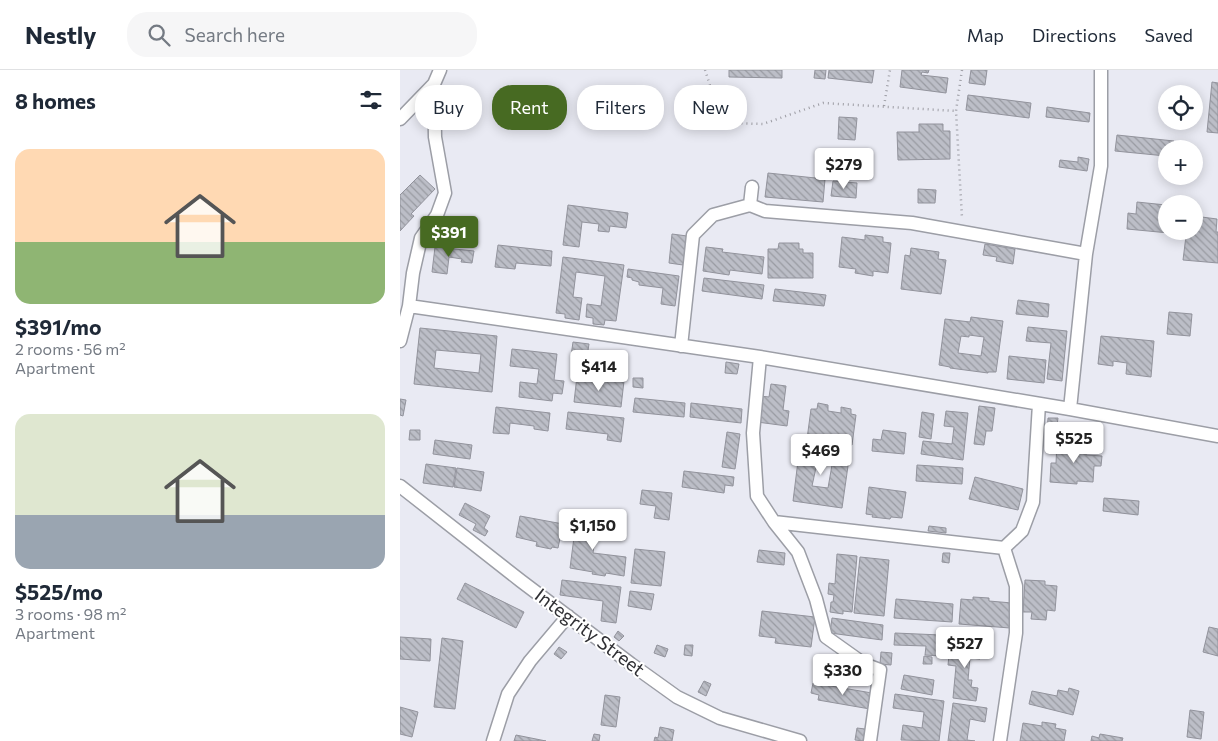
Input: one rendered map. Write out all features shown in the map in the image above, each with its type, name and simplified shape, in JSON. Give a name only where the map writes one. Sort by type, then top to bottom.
[{"type":"street","points":[[400,119],[434,84],[440,70]]},
{"type":"street","points":[[1070,409],[1086,254],[1101,166],[1101,70]]},
{"type":"street","points":[[400,340],[410,306],[413,273],[421,238],[437,215],[445,193],[435,137],[434,84]]},
{"type":"street","points":[[750,205],[752,187]]},
{"type":"street","points":[[681,346],[693,235],[713,215],[750,205],[765,211],[912,222],[1086,254]]},
{"type":"street","points":[[410,306],[760,357],[1218,436]]},
{"type":"street","points":[[760,357],[753,433],[757,496],[774,522],[798,552],[816,599],[826,637],[864,664],[880,670],[870,741]]},
{"type":"street","points":[[774,522],[1004,548],[1022,531],[1033,502],[1039,404]]},
{"type":"street","name":"Integrity Street","points":[[400,486],[631,664],[677,696],[720,718],[800,741]]},
{"type":"street","points":[[1000,741],[1016,633],[1016,586],[1004,548]]},
{"type":"street","points":[[493,741],[508,694],[530,662],[568,616]]},
{"type":"path","points":[[705,70],[716,104],[732,123],[764,124],[823,103],[956,111]]},
{"type":"path","points":[[884,106],[890,70]]},
{"type":"path","points":[[962,70],[956,111],[963,232]]},
{"type":"building","points":[[729,70],[782,70],[782,78],[729,77]]},
{"type":"building","points":[[815,70],[826,70],[825,79],[814,78]]},
{"type":"building","points":[[829,70],[874,70],[872,83],[828,78]]},
{"type":"building","points":[[902,70],[929,70],[928,73],[922,72],[921,75],[948,78],[946,93],[900,87]]},
{"type":"building","points":[[971,70],[987,70],[985,85],[969,83]]},
{"type":"building","points":[[1212,82],[1218,83],[1218,133],[1207,132]]},
{"type":"building","points":[[968,95],[1031,103],[1029,118],[966,110]]},
{"type":"building","points":[[1047,107],[1090,113],[1089,122],[1046,117]]},
{"type":"building","points":[[839,117],[857,118],[855,140],[838,139]]},
{"type":"building","points":[[919,124],[943,124],[943,131],[950,131],[950,159],[898,160],[897,132],[919,132]]},
{"type":"building","points":[[1117,135],[1164,140],[1158,140],[1158,155],[1115,151]]},
{"type":"building","points":[[1078,157],[1089,159],[1087,171],[1059,167],[1060,160],[1078,162]]},
{"type":"building","points":[[768,173],[825,179],[823,202],[765,197]]},
{"type":"building","points":[[420,175],[435,189],[411,214],[414,216],[400,231],[400,195]]},
{"type":"building","points":[[833,181],[857,183],[856,198],[831,196]]},
{"type":"building","points":[[918,189],[936,190],[935,203],[918,203]]},
{"type":"building","points":[[1137,202],[1158,204],[1158,232],[1127,229],[1128,213],[1136,214]]},
{"type":"building","points":[[568,205],[628,213],[626,228],[610,226],[609,232],[598,231],[599,224],[582,222],[579,247],[563,245]]},
{"type":"building","points":[[1203,217],[1217,219],[1218,263],[1183,260],[1186,240],[1203,240]]},
{"type":"building","points":[[672,234],[687,236],[683,265],[669,263]]},
{"type":"building","points":[[865,235],[883,237],[883,242],[891,243],[888,273],[873,271],[873,276],[855,273],[856,269],[839,267],[842,237],[865,240]]},
{"type":"building","points":[[779,243],[799,243],[799,249],[803,249],[803,253],[813,253],[813,278],[768,278],[768,249],[778,249]]},
{"type":"building","points":[[985,244],[1015,249],[1013,264],[996,261],[997,257],[983,255]]},
{"type":"building","points":[[498,245],[552,251],[551,266],[516,263],[515,269],[495,267]]},
{"type":"building","points":[[435,247],[474,251],[472,263],[461,262],[462,259],[449,257],[447,274],[432,272]]},
{"type":"building","points":[[706,247],[723,249],[722,252],[764,257],[762,274],[730,270],[729,275],[703,271]]},
{"type":"building","points":[[911,248],[939,252],[938,259],[946,260],[941,294],[901,289],[905,255],[910,256]]},
{"type":"building","points":[[563,257],[624,265],[616,321],[605,320],[604,325],[593,324],[593,318],[586,317],[587,304],[601,306],[605,276],[576,272],[573,297],[582,298],[579,320],[565,318],[565,314],[556,313]]},
{"type":"building","points":[[628,269],[679,276],[675,306],[661,304],[663,288],[639,285],[639,282],[627,277]]},
{"type":"building","points":[[704,278],[764,285],[762,299],[702,291]]},
{"type":"building","points":[[775,289],[826,295],[824,306],[773,301]]},
{"type":"building","points":[[1018,300],[1049,304],[1048,317],[1016,314]]},
{"type":"building","points":[[1169,312],[1192,314],[1190,336],[1167,334]]},
{"type":"building","points":[[971,317],[1003,321],[996,372],[988,373],[939,365],[945,319],[970,322]],"holes":[[[961,336],[984,337],[981,356],[958,353]]]},
{"type":"building","points":[[1028,327],[1067,331],[1062,381],[1047,379],[1051,343],[1026,341]]},
{"type":"building","points":[[420,328],[497,336],[492,392],[414,384]],"holes":[[[436,350],[481,354],[479,373],[434,368]]]},
{"type":"building","points":[[1101,336],[1154,341],[1151,377],[1126,374],[1127,363],[1113,361],[1113,366],[1098,364]]},
{"type":"building","points":[[573,342],[589,344],[587,357],[571,356]]},
{"type":"building","points":[[512,349],[557,354],[554,380],[564,381],[562,394],[553,393],[552,401],[519,397],[520,382],[537,384],[539,369],[510,366]]},
{"type":"building","points":[[1009,356],[1046,360],[1044,383],[1007,379]]},
{"type":"building","points":[[726,362],[739,364],[737,374],[725,373]]},
{"type":"building","points":[[577,376],[624,381],[621,407],[574,402]]},
{"type":"building","points":[[633,378],[643,378],[643,388],[633,387]]},
{"type":"building","points":[[771,384],[786,386],[783,410],[789,411],[787,426],[757,422],[760,396],[769,397]]},
{"type":"building","points":[[635,398],[685,403],[684,417],[633,412]]},
{"type":"building","points":[[400,399],[406,400],[403,416],[400,415]]},
{"type":"building","points":[[691,403],[742,409],[741,423],[690,417]]},
{"type":"building","points":[[818,403],[828,405],[828,411],[841,413],[841,407],[851,409],[851,414],[856,415],[852,445],[819,439],[819,441],[807,439],[811,409],[817,409]]},
{"type":"building","points":[[979,406],[995,408],[992,431],[986,431],[984,445],[974,444]]},
{"type":"building","points":[[496,407],[550,413],[548,431],[534,429],[534,426],[510,423],[509,434],[493,433]]},
{"type":"building","points":[[946,411],[968,413],[963,460],[921,454],[923,441],[952,444],[954,427],[944,426]]},
{"type":"building","points":[[568,412],[624,418],[621,442],[607,440],[608,434],[566,429]]},
{"type":"building","points":[[922,412],[934,414],[931,439],[919,437]]},
{"type":"building","points":[[1048,418],[1058,418],[1056,434],[1047,434]]},
{"type":"building","points":[[410,430],[420,430],[420,440],[409,440]]},
{"type":"building","points":[[883,430],[906,433],[904,454],[872,451],[873,439],[881,440]]},
{"type":"building","points":[[727,432],[740,434],[735,469],[722,467]]},
{"type":"building","points":[[435,440],[472,445],[470,459],[433,454]]},
{"type":"building","points":[[1057,442],[1087,444],[1086,455],[1102,456],[1101,466],[1094,466],[1093,482],[1077,481],[1077,484],[1050,482],[1051,463],[1056,463]]},
{"type":"building","points":[[800,445],[850,452],[842,508],[793,501]],"holes":[[[817,463],[832,465],[828,488],[812,486]]]},
{"type":"building","points":[[426,464],[456,468],[453,487],[423,483]]},
{"type":"building","points":[[917,465],[963,468],[962,484],[916,481]]},
{"type":"building","points":[[457,468],[484,472],[481,491],[454,487]]},
{"type":"building","points":[[684,471],[734,477],[733,486],[725,485],[724,493],[682,487]]},
{"type":"building","points":[[975,477],[1023,489],[1018,510],[969,499]]},
{"type":"building","points":[[869,487],[906,492],[902,518],[872,517],[873,515],[866,514]]},
{"type":"building","points":[[642,490],[672,493],[669,520],[654,518],[656,506],[640,504]]},
{"type":"building","points":[[1104,498],[1139,501],[1138,515],[1103,511]]},
{"type":"building","points":[[465,503],[490,516],[484,528],[488,531],[485,536],[473,530],[476,524],[459,515]]},
{"type":"building","points":[[577,514],[598,517],[593,553],[626,557],[624,576],[606,573],[605,576],[570,568]]},
{"type":"building","points":[[520,516],[563,524],[558,548],[552,547],[551,549],[536,546],[537,542],[516,537]]},
{"type":"building","points":[[929,526],[946,528],[946,533],[928,531]]},
{"type":"building","points":[[635,549],[665,552],[661,586],[631,583]]},
{"type":"building","points":[[759,550],[785,553],[784,565],[757,562]]},
{"type":"building","points":[[943,553],[950,553],[949,563],[942,562]]},
{"type":"building","points":[[837,554],[857,556],[852,612],[843,611],[843,614],[830,612],[834,595],[828,594],[829,583],[835,584]]},
{"type":"building","points":[[860,557],[889,560],[884,616],[854,613]]},
{"type":"building","points":[[562,580],[621,587],[616,623],[601,621],[603,601],[560,595]]},
{"type":"building","points":[[1025,580],[1045,581],[1045,585],[1057,586],[1055,611],[1047,610],[1046,620],[1031,619],[1032,612],[1023,612]]},
{"type":"building","points":[[465,583],[524,612],[516,628],[457,599]]},
{"type":"building","points":[[630,591],[654,594],[651,610],[628,606]]},
{"type":"building","points":[[973,597],[989,598],[989,601],[1012,603],[1010,628],[959,624],[961,599],[973,600]]},
{"type":"building","points":[[896,599],[953,604],[952,622],[894,618]]},
{"type":"building","points":[[762,611],[815,617],[811,647],[775,643],[776,638],[759,636]]},
{"type":"building","points":[[832,618],[883,625],[882,640],[830,633]]},
{"type":"building","points":[[1209,627],[1218,629],[1218,656],[1203,652]]},
{"type":"building","points":[[618,631],[624,636],[619,641],[614,637]]},
{"type":"building","points":[[895,633],[941,635],[940,656],[925,655],[926,646],[894,645]]},
{"type":"building","points":[[400,637],[431,639],[430,661],[400,659]]},
{"type":"building","points":[[442,638],[463,641],[455,709],[434,707]]},
{"type":"building","points":[[958,639],[981,641],[980,659],[970,658],[968,680],[972,680],[971,687],[978,688],[976,701],[953,698],[956,666],[948,665],[949,655],[956,656]]},
{"type":"building","points":[[657,645],[668,649],[665,657],[654,653]]},
{"type":"building","points":[[685,645],[693,645],[692,656],[684,655]]},
{"type":"building","points":[[559,647],[567,652],[561,659],[554,654]]},
{"type":"building","points":[[881,652],[892,653],[891,665],[880,664]]},
{"type":"building","points":[[924,656],[932,657],[932,664],[923,664]]},
{"type":"building","points":[[904,675],[934,680],[932,695],[901,689]]},
{"type":"building","points":[[704,681],[711,684],[706,696],[698,692]]},
{"type":"building","points":[[813,683],[872,693],[870,709],[818,700],[819,695],[811,693]]},
{"type":"building","points":[[1069,688],[1079,691],[1073,715],[1029,704],[1032,691],[1057,696],[1058,690],[1068,692]]},
{"type":"building","points":[[895,694],[944,701],[939,741],[901,740],[903,725],[922,728],[924,712],[893,708]]},
{"type":"building","points":[[605,695],[620,697],[616,727],[601,725]]},
{"type":"building","points":[[953,703],[987,708],[985,722],[970,719],[967,740],[975,741],[948,741]]},
{"type":"building","points":[[400,707],[418,712],[412,737],[400,734]]},
{"type":"building","points":[[1190,710],[1204,712],[1201,739],[1187,737]]},
{"type":"building","points":[[1042,722],[1056,724],[1055,728],[1066,730],[1064,741],[1020,741],[1023,723],[1042,726]]},
{"type":"building","points":[[660,727],[674,730],[672,741],[654,741],[655,737],[658,738]]},
{"type":"building","points":[[857,728],[865,729],[863,741],[855,740]]},
{"type":"building","points":[[594,734],[600,735],[599,741],[592,741]]},
{"type":"building","points":[[1100,734],[1123,738],[1122,741],[1091,741],[1092,736],[1099,738]]},
{"type":"building","points":[[516,735],[546,741],[514,741]]}]
